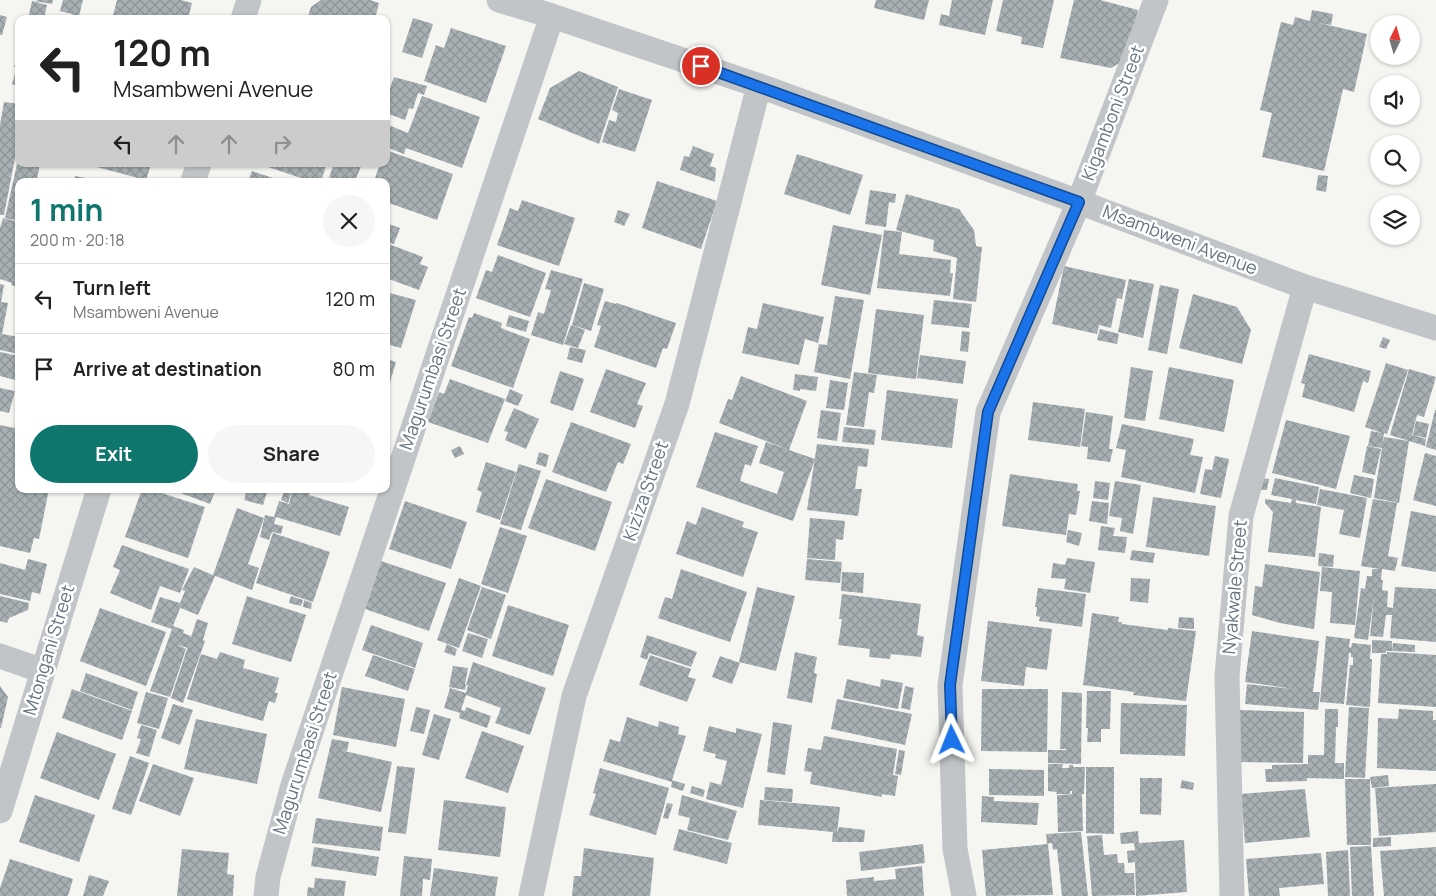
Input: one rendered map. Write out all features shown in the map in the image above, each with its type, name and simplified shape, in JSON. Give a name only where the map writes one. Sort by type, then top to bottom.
[{"type":"street","points":[[244,15],[249,0]]},
{"type":"street","name":"Msambweni Avenue","points":[[499,0],[757,85],[1079,202],[1305,287],[1436,328]]},
{"type":"street","name":"Kigamboni Street","points":[[964,896],[955,849],[950,685],[988,412],[1079,202],[1156,0]]},
{"type":"street","name":"Magurumbasi Street","points":[[266,896],[268,877],[293,785],[552,16]]},
{"type":"street","name":"Kiziza Street","points":[[531,896],[574,696],[677,404],[757,85]]},
{"type":"street","name":"Nyakwale Street","points":[[1232,896],[1227,676],[1241,516],[1305,287]]},
{"type":"street","name":"Mtongani Street","points":[[0,811],[98,493]]},
{"type":"street","points":[[0,656],[43,671]]},
{"type":"building","points":[[53,0],[52,4],[34,1]]},
{"type":"building","points":[[63,0],[83,0],[79,15],[60,11]]},
{"type":"building","points":[[117,0],[181,0],[192,3],[189,15],[113,15]]},
{"type":"building","points":[[321,0],[370,0],[379,3],[376,15],[308,15],[311,7]]},
{"type":"building","points":[[876,0],[929,0],[924,20],[874,8]]},
{"type":"building","points":[[952,0],[993,0],[985,35],[939,25],[941,14],[949,16]]},
{"type":"building","points":[[1003,0],[1054,0],[1043,48],[1021,44],[1022,37],[996,31]]},
{"type":"building","points":[[1074,0],[1100,0],[1138,10],[1126,59],[1111,68],[1060,58]]},
{"type":"building","points":[[32,1],[47,5],[45,15],[29,15]]},
{"type":"building","points":[[1312,10],[1333,14],[1331,25],[1319,23],[1367,34],[1354,92],[1343,89],[1324,171],[1262,157],[1272,113],[1260,110],[1281,22],[1293,25],[1295,17],[1310,21]]},
{"type":"building","points":[[0,15],[7,17],[2,35],[0,35]]},
{"type":"building","points":[[413,18],[433,24],[422,58],[402,52]]},
{"type":"building","points":[[451,28],[506,46],[486,103],[424,81],[436,45],[444,48]]},
{"type":"building","points":[[579,71],[618,87],[599,144],[538,119],[550,88]]},
{"type":"building","points":[[15,74],[15,85],[12,84]]},
{"type":"building","points":[[394,77],[427,86],[424,95],[418,93],[413,109],[409,108],[405,120],[390,114],[390,88]]},
{"type":"building","points":[[619,89],[652,100],[635,152],[602,142],[609,120],[616,122],[618,113],[612,110]]},
{"type":"building","points":[[422,96],[480,117],[462,168],[406,148],[404,154],[390,149],[390,126],[408,133]]},
{"type":"building","points":[[4,102],[15,103],[15,158],[4,215],[0,215],[0,125]]},
{"type":"building","points":[[693,146],[714,154],[710,166],[716,168],[715,182],[680,170],[684,156],[689,157]]},
{"type":"building","points":[[390,151],[453,174],[437,220],[390,203],[390,178],[375,178],[379,167],[390,167]]},
{"type":"building","points":[[797,154],[863,175],[850,215],[784,194]]},
{"type":"building","points":[[16,167],[39,167],[37,178],[15,178],[15,220],[5,218]]},
{"type":"building","points":[[96,167],[150,167],[147,178],[138,178]]},
{"type":"building","points":[[268,167],[326,167],[322,178],[301,178]]},
{"type":"building","points":[[333,167],[361,167],[356,178],[329,177]]},
{"type":"building","points":[[252,171],[273,178],[249,178]]},
{"type":"building","points":[[1318,175],[1328,176],[1326,192],[1316,190]]},
{"type":"building","points":[[657,181],[717,201],[701,249],[642,228]]},
{"type":"building","points":[[870,190],[896,194],[895,203],[889,202],[886,227],[865,224]]},
{"type":"building","points":[[906,194],[959,209],[974,230],[976,246],[982,247],[976,302],[953,299],[957,258],[933,251],[934,240],[896,230]]},
{"type":"building","points":[[522,200],[575,218],[559,266],[497,245],[510,208],[518,211]]},
{"type":"building","points":[[618,210],[630,214],[624,226],[614,222]]},
{"type":"building","points":[[3,218],[15,221],[15,286],[0,279],[0,228]]},
{"type":"building","points":[[390,224],[400,228],[394,244],[390,243]]},
{"type":"building","points":[[833,225],[882,235],[870,295],[821,285]]},
{"type":"building","points":[[884,230],[902,232],[899,254],[951,260],[950,273],[953,273],[950,296],[877,288]]},
{"type":"building","points":[[390,245],[423,257],[420,264],[428,267],[419,290],[390,279]]},
{"type":"building","points":[[498,255],[546,273],[530,317],[476,298],[486,270],[492,272]]},
{"type":"building","points":[[1064,266],[1126,280],[1122,299],[1117,298],[1111,328],[1099,325],[1097,334],[1052,324]]},
{"type":"building","points":[[551,270],[583,279],[563,345],[531,335],[538,312],[544,314],[551,290],[545,289]]},
{"type":"building","points":[[1129,279],[1154,284],[1143,338],[1118,332]]},
{"type":"building","points":[[584,283],[604,289],[591,331],[572,325]]},
{"type":"building","points":[[0,284],[4,285],[1,302],[8,303],[2,334],[15,336],[15,353],[0,350]]},
{"type":"building","points":[[1160,285],[1179,289],[1167,354],[1148,350]]},
{"type":"building","points":[[390,293],[416,300],[401,348],[390,345]]},
{"type":"building","points":[[1193,294],[1237,307],[1251,330],[1242,364],[1179,348]]},
{"type":"building","points":[[835,296],[864,300],[850,379],[814,372],[819,344],[827,345]]},
{"type":"building","points":[[934,300],[972,304],[969,328],[931,324]]},
{"type":"building","points":[[605,301],[617,303],[676,323],[667,349],[663,348],[656,368],[594,347],[601,326],[597,325]]},
{"type":"building","points":[[763,303],[824,317],[818,343],[805,339],[799,365],[742,353],[748,327],[757,329]]},
{"type":"building","points":[[876,309],[924,315],[916,379],[868,373]]},
{"type":"building","points":[[474,313],[502,323],[501,328],[530,339],[513,388],[451,366],[469,317],[472,318]]},
{"type":"building","points":[[509,315],[529,321],[526,332],[506,326]]},
{"type":"building","points":[[571,325],[585,330],[578,348],[564,344]]},
{"type":"building","points":[[1100,329],[1119,334],[1117,344],[1097,340]]},
{"type":"building","points":[[962,331],[970,332],[968,352],[960,351]]},
{"type":"building","points":[[1383,337],[1390,340],[1386,349],[1379,347]]},
{"type":"building","points":[[570,347],[586,350],[582,363],[567,359]]},
{"type":"building","points":[[0,352],[15,355],[15,380],[0,376]]},
{"type":"building","points":[[1309,354],[1371,371],[1368,383],[1363,381],[1354,412],[1302,397],[1305,384],[1301,383]]},
{"type":"building","points":[[920,355],[966,361],[963,384],[917,378]]},
{"type":"building","points":[[390,360],[396,362],[390,382]]},
{"type":"building","points":[[1386,363],[1408,370],[1387,434],[1384,433],[1382,446],[1384,437],[1409,441],[1399,503],[1374,498],[1382,448],[1368,446],[1371,431],[1382,433],[1365,427]]},
{"type":"building","points":[[1131,367],[1153,371],[1145,421],[1124,418]]},
{"type":"building","points":[[1169,367],[1234,380],[1224,432],[1159,419]]},
{"type":"building","points":[[606,369],[646,383],[637,404],[643,406],[635,428],[590,412]]},
{"type":"building","points":[[1409,369],[1436,377],[1424,417],[1417,415],[1412,435],[1426,439],[1425,446],[1390,435]]},
{"type":"building","points":[[560,371],[584,379],[573,411],[550,403]]},
{"type":"building","points":[[854,372],[877,375],[874,393],[869,392],[864,427],[846,425]]},
{"type":"building","points":[[795,374],[818,377],[816,391],[793,390]]},
{"type":"building","points":[[741,376],[807,401],[789,450],[815,459],[793,521],[696,487],[715,432],[758,446],[751,466],[745,464],[740,481],[777,494],[784,472],[759,463],[766,442],[787,449],[719,423],[728,399],[732,400]]},
{"type":"building","points":[[450,379],[505,399],[488,443],[428,422],[439,392],[444,394]]},
{"type":"building","points":[[830,380],[848,383],[844,410],[826,408]]},
{"type":"building","points":[[0,388],[15,391],[9,413],[0,411]]},
{"type":"building","points":[[510,389],[523,395],[518,406],[505,401]]},
{"type":"building","points":[[887,390],[958,399],[952,448],[881,440]]},
{"type":"building","points":[[1033,402],[1085,409],[1080,447],[1028,440]]},
{"type":"building","points":[[514,408],[539,419],[526,449],[505,440],[508,432],[504,431]]},
{"type":"building","points":[[821,410],[841,413],[837,441],[817,438]]},
{"type":"building","points":[[1436,410],[1436,450],[1426,447]]},
{"type":"building","points":[[1086,412],[1113,416],[1109,449],[1113,449],[1110,462],[1087,459],[1088,447],[1081,446]]},
{"type":"building","points":[[1286,420],[1350,436],[1336,489],[1272,473]]},
{"type":"building","points":[[1416,421],[1429,424],[1426,438],[1413,435]]},
{"type":"building","points":[[571,422],[631,444],[623,464],[618,462],[606,492],[552,472]]},
{"type":"building","points":[[1122,424],[1194,439],[1190,455],[1203,457],[1195,493],[1121,477],[1126,450],[1116,448]]},
{"type":"building","points":[[0,425],[15,428],[15,493],[48,493],[39,539],[34,538],[30,553],[0,546]]},
{"type":"building","points":[[844,427],[876,430],[874,445],[842,442]]},
{"type":"building","points":[[817,444],[869,449],[867,467],[858,466],[855,489],[862,489],[858,516],[807,510]]},
{"type":"building","points":[[460,446],[464,454],[455,458],[451,450]]},
{"type":"building","points":[[1367,446],[1381,449],[1375,475],[1362,472]]},
{"type":"building","points":[[539,452],[549,455],[546,467],[536,464]]},
{"type":"building","points":[[1425,453],[1436,456],[1436,506],[1413,500]]},
{"type":"building","points":[[1215,456],[1229,459],[1221,498],[1200,494],[1205,469],[1212,470]]},
{"type":"building","points":[[486,462],[516,472],[500,520],[476,512],[482,492],[477,490]]},
{"type":"building","points":[[519,464],[541,471],[521,530],[500,524]]},
{"type":"building","points":[[1010,474],[1078,484],[1077,491],[1080,491],[1076,515],[1069,514],[1066,535],[1002,526]]},
{"type":"building","points":[[1354,475],[1374,479],[1371,498],[1350,493]]},
{"type":"building","points":[[1262,478],[1269,479],[1267,490],[1260,490]]},
{"type":"building","points":[[1275,478],[1319,487],[1316,504],[1296,500],[1296,503],[1321,507],[1315,557],[1268,552],[1273,512],[1265,503],[1265,499],[1291,503],[1292,499],[1271,495]]},
{"type":"building","points":[[546,479],[612,502],[595,551],[528,528]]},
{"type":"building","points":[[1095,481],[1110,483],[1108,500],[1093,498]]},
{"type":"building","points":[[1115,481],[1141,485],[1133,534],[1120,531],[1122,518],[1109,516]]},
{"type":"building","points":[[1320,489],[1367,498],[1360,538],[1339,534],[1344,510],[1317,505]]},
{"type":"building","points":[[141,493],[161,493],[205,507],[188,558],[125,537]]},
{"type":"building","points":[[181,493],[214,493],[210,504]]},
{"type":"building","points":[[246,493],[267,493],[263,505],[244,500]]},
{"type":"building","points":[[284,493],[292,493],[288,503],[281,500]]},
{"type":"building","points":[[292,493],[310,493],[309,495],[349,507],[340,536],[276,517],[274,524],[283,526],[281,534],[272,532],[269,540],[260,537],[265,515],[274,517],[279,501],[289,504]]},
{"type":"building","points":[[1153,497],[1216,506],[1209,556],[1146,547]]},
{"type":"building","points":[[1373,499],[1397,503],[1388,556],[1398,558],[1395,571],[1382,569],[1382,590],[1388,591],[1387,607],[1393,608],[1395,587],[1436,589],[1436,642],[1390,638],[1392,615],[1386,615],[1383,637],[1370,636],[1374,597],[1368,640],[1354,638],[1361,588],[1365,589],[1367,576],[1372,576],[1372,569],[1380,569],[1361,566]]},
{"type":"building","points":[[405,501],[467,522],[451,569],[389,549]]},
{"type":"building","points":[[1092,501],[1109,503],[1107,524],[1089,521]]},
{"type":"building","points":[[702,507],[744,522],[742,527],[758,532],[743,577],[676,554],[687,521],[696,525]]},
{"type":"building","points":[[237,508],[264,518],[248,564],[259,568],[252,590],[213,575]]},
{"type":"building","points":[[1411,511],[1436,516],[1436,572],[1401,566]]},
{"type":"building","points":[[810,518],[845,521],[843,540],[836,539],[835,560],[807,558]]},
{"type":"building","points":[[1101,526],[1115,528],[1113,536],[1127,537],[1125,553],[1098,550]]},
{"type":"building","points":[[500,527],[527,536],[508,593],[481,584]]},
{"type":"building","points":[[1068,530],[1082,533],[1079,546],[1066,542]]},
{"type":"building","points":[[273,533],[330,552],[313,602],[256,583]]},
{"type":"building","points":[[122,545],[189,569],[180,593],[160,586],[151,610],[110,593],[120,570],[113,567]]},
{"type":"building","points":[[1132,550],[1155,553],[1153,563],[1130,560]]},
{"type":"building","points":[[1319,553],[1334,555],[1333,567],[1318,566]]},
{"type":"building","points":[[1067,558],[1095,562],[1090,593],[1064,589],[1066,579],[1051,578],[1053,563],[1065,565]]},
{"type":"building","points":[[28,559],[47,564],[40,594],[32,592],[30,601],[0,594],[0,563],[25,570]]},
{"type":"building","points":[[807,559],[842,562],[840,583],[805,580]]},
{"type":"building","points":[[381,561],[446,583],[429,631],[365,609]]},
{"type":"building","points":[[1265,564],[1320,572],[1314,629],[1280,623],[1252,615],[1255,586],[1262,587]]},
{"type":"building","points":[[194,567],[215,576],[198,615],[178,607],[180,608],[173,626],[184,630],[183,633],[191,636],[188,648],[178,645],[186,649],[170,697],[150,691],[172,629],[151,622],[160,597],[180,603],[185,591],[182,590]]},
{"type":"building","points":[[1322,567],[1360,571],[1355,625],[1330,623],[1332,592],[1320,591]]},
{"type":"building","points":[[681,569],[747,592],[730,642],[658,618],[665,597],[672,599]]},
{"type":"building","points":[[842,572],[864,573],[863,593],[841,591]]},
{"type":"building","points":[[459,578],[481,586],[459,648],[437,640]]},
{"type":"building","points":[[1131,578],[1150,579],[1148,603],[1130,601]]},
{"type":"building","points":[[482,587],[506,595],[491,639],[467,630]]},
{"type":"building","points":[[757,587],[795,596],[776,671],[739,662]]},
{"type":"building","points":[[1038,588],[1086,594],[1082,627],[1039,621],[1040,617],[1036,616],[1037,607],[1035,607]]},
{"type":"building","points":[[842,594],[921,604],[917,635],[924,637],[921,657],[891,654],[890,659],[869,657],[870,649],[838,645],[842,619],[839,619]]},
{"type":"building","points":[[0,596],[29,603],[28,610],[9,618],[7,623],[0,621]]},
{"type":"building","points":[[247,596],[306,615],[291,662],[232,644]]},
{"type":"building","points":[[291,596],[303,600],[301,606],[289,603]]},
{"type":"building","points":[[304,600],[312,603],[311,609],[303,607]]},
{"type":"building","points":[[508,605],[569,625],[553,676],[492,656]]},
{"type":"building","points":[[100,608],[166,632],[146,686],[80,661]]},
{"type":"building","points":[[1092,613],[1119,617],[1118,622],[1122,622],[1122,624],[1168,630],[1168,628],[1196,631],[1186,701],[1133,695],[1134,692],[1083,685]]},
{"type":"building","points":[[1179,617],[1194,618],[1194,629],[1178,628]]},
{"type":"building","points":[[197,619],[208,623],[203,640],[205,641],[183,703],[171,698]]},
{"type":"building","points":[[988,621],[1052,629],[1047,670],[1026,667],[1024,686],[981,681]]},
{"type":"building","points":[[371,625],[423,643],[415,668],[362,650]]},
{"type":"building","points":[[1252,631],[1319,641],[1313,692],[1320,692],[1318,710],[1245,704],[1247,684],[1294,689],[1245,682]]},
{"type":"building","points":[[468,633],[488,639],[482,658],[462,651]]},
{"type":"building","points":[[647,635],[697,652],[691,667],[649,653],[647,660],[640,657]]},
{"type":"building","points":[[1326,636],[1350,639],[1349,647],[1351,648],[1352,643],[1371,645],[1370,707],[1346,705],[1350,665],[1353,665],[1351,653],[1349,653],[1344,704],[1320,702]]},
{"type":"building","points":[[1372,640],[1392,641],[1392,651],[1372,653]]},
{"type":"building","points":[[1393,643],[1415,645],[1415,652],[1392,651]]},
{"type":"building","points":[[447,644],[457,649],[455,656],[444,652]]},
{"type":"building","points":[[220,652],[245,660],[243,668],[279,678],[275,693],[278,693],[275,703],[269,701],[263,721],[187,699],[201,654],[217,659]]},
{"type":"building","points":[[795,652],[817,657],[814,673],[817,674],[812,703],[787,698]]},
{"type":"building","points":[[1387,652],[1436,655],[1436,707],[1378,703],[1381,654],[1387,654]]},
{"type":"building","points":[[373,655],[415,669],[408,691],[365,676]]},
{"type":"building","points":[[650,655],[691,669],[688,677],[696,679],[687,702],[639,685]]},
{"type":"building","points":[[720,656],[740,663],[732,684],[712,677]]},
{"type":"building","points":[[473,662],[546,688],[530,735],[495,723],[501,708],[466,695],[461,710],[465,711],[466,707],[491,716],[487,728],[459,718],[460,713],[444,708],[450,688],[466,693],[468,685],[466,685]]},
{"type":"building","points":[[453,666],[468,668],[465,690],[449,687]]},
{"type":"building","points":[[86,673],[138,692],[132,710],[80,691]]},
{"type":"building","points":[[847,679],[880,687],[881,679],[903,683],[898,709],[843,698]]},
{"type":"building","points":[[0,686],[8,697],[1,728],[0,728]]},
{"type":"building","points":[[905,686],[914,688],[910,710],[901,708]]},
{"type":"building","points":[[342,687],[405,699],[396,747],[333,735]]},
{"type":"building","points":[[72,689],[132,711],[122,740],[62,718]]},
{"type":"building","points":[[982,689],[1048,689],[1047,752],[981,751]]},
{"type":"building","points":[[1087,691],[1111,691],[1110,729],[1101,729],[1101,742],[1087,742]]},
{"type":"building","points":[[146,692],[168,698],[159,729],[137,723]]},
{"type":"building","points":[[1062,692],[1082,693],[1081,764],[1048,763],[1048,750],[1066,750],[1060,749]]},
{"type":"building","points":[[837,699],[912,714],[905,745],[831,729]]},
{"type":"building","points":[[1121,703],[1187,705],[1185,756],[1120,754]]},
{"type":"building","points":[[173,704],[193,710],[180,745],[161,738]]},
{"type":"building","points":[[416,707],[430,710],[424,734],[410,731]]},
{"type":"building","points":[[1349,707],[1369,708],[1365,778],[1345,777]]},
{"type":"building","points":[[1325,709],[1338,709],[1335,763],[1344,763],[1344,779],[1307,778],[1307,781],[1266,782],[1265,769],[1272,769],[1272,765],[1308,764],[1308,755],[1324,755]]},
{"type":"building","points":[[1399,709],[1433,711],[1433,720],[1436,720],[1436,771],[1377,768],[1378,718],[1398,719]]},
{"type":"building","points":[[1239,710],[1304,712],[1303,763],[1238,762]]},
{"type":"building","points":[[434,714],[451,719],[439,760],[422,755]]},
{"type":"building","points":[[627,717],[658,727],[659,721],[679,727],[678,734],[686,736],[672,780],[685,784],[683,791],[671,787],[672,782],[603,761],[610,739],[620,742]]},
{"type":"building","points":[[196,719],[267,734],[257,784],[184,769]]},
{"type":"building","points":[[773,722],[792,725],[785,775],[767,772]]},
{"type":"building","points":[[141,725],[157,730],[149,757],[136,753],[141,739],[137,738]]},
{"type":"building","points":[[709,726],[736,733],[736,728],[762,734],[743,808],[706,799],[710,782],[721,785],[727,761],[715,758],[716,754],[703,751]]},
{"type":"building","points":[[482,731],[524,746],[508,793],[465,778]]},
{"type":"building","points":[[57,732],[116,754],[99,800],[40,778]]},
{"type":"building","points":[[824,736],[897,749],[893,775],[898,776],[895,796],[882,794],[882,797],[810,784],[812,772],[804,771],[808,748],[821,750]]},
{"type":"building","points":[[332,739],[349,742],[347,751],[340,750],[392,762],[381,812],[318,798]]},
{"type":"building","points":[[899,750],[905,751],[901,775],[895,774]]},
{"type":"building","points":[[130,756],[149,763],[131,815],[112,809]]},
{"type":"building","points":[[153,764],[194,778],[180,816],[139,801]]},
{"type":"building","points":[[1048,764],[1063,764],[1062,768],[1069,768],[1069,765],[1085,767],[1084,794],[1082,794],[1083,831],[1058,832],[1057,795],[1075,794],[1072,794],[1072,791],[1070,791],[1070,794],[1056,794],[1057,792],[1048,791]]},
{"type":"building","points":[[397,766],[415,768],[406,834],[388,832]]},
{"type":"building","points":[[1086,767],[1114,767],[1114,834],[1086,833]]},
{"type":"building","points":[[600,768],[669,788],[656,835],[589,815],[596,794],[593,793]]},
{"type":"building","points":[[989,769],[1044,770],[1044,796],[989,795]]},
{"type":"building","points":[[1388,775],[1389,786],[1372,788],[1370,777]]},
{"type":"building","points":[[1140,778],[1162,778],[1161,815],[1140,814]]},
{"type":"building","points":[[1345,779],[1370,779],[1371,845],[1347,845]]},
{"type":"building","points":[[1182,780],[1194,783],[1193,790],[1180,788]]},
{"type":"building","points":[[1436,784],[1436,832],[1379,836],[1375,788]]},
{"type":"building","points":[[692,786],[705,790],[703,797],[690,793]]},
{"type":"building","points":[[765,787],[793,789],[792,802],[764,800]]},
{"type":"building","points":[[1305,789],[1310,837],[1245,843],[1241,794]]},
{"type":"building","points":[[35,795],[95,815],[79,862],[19,842]]},
{"type":"building","points":[[682,795],[737,811],[728,840],[687,830],[690,818],[678,815]]},
{"type":"building","points":[[982,796],[994,797],[994,801],[1039,803],[1037,825],[981,822]]},
{"type":"building","points":[[444,800],[506,807],[500,857],[438,850]]},
{"type":"building","points":[[760,800],[840,807],[837,833],[839,827],[865,830],[864,842],[832,842],[833,832],[758,825]]},
{"type":"building","points":[[667,803],[673,804],[668,819],[663,818]]},
{"type":"building","points":[[316,818],[383,827],[380,851],[312,843]]},
{"type":"building","points":[[679,829],[732,843],[727,864],[673,850]]},
{"type":"building","points":[[1138,831],[1139,843],[1184,840],[1187,892],[1136,896],[1135,862],[1128,863],[1127,851],[1135,850],[1134,843],[1121,844],[1120,833]]},
{"type":"building","points":[[1081,832],[1088,896],[1062,896],[1057,849],[1053,850],[1052,843],[1047,844],[1046,834]]},
{"type":"building","points":[[1102,835],[1104,855],[1117,854],[1118,863],[1124,863],[1125,873],[1134,873],[1135,895],[1092,896],[1087,836]]},
{"type":"building","points":[[1391,837],[1391,846],[1373,847],[1373,838]]},
{"type":"building","points":[[923,844],[925,863],[861,871],[859,852]]},
{"type":"building","points":[[1048,844],[1053,895],[986,896],[982,850]]},
{"type":"building","points":[[1371,846],[1374,896],[1352,896],[1350,847]]},
{"type":"building","points":[[314,847],[379,857],[376,876],[311,866]]},
{"type":"building","points":[[1436,847],[1436,896],[1384,896],[1380,851]]},
{"type":"building","points":[[584,848],[654,858],[650,896],[572,896],[574,876],[581,876]]},
{"type":"building","points":[[182,849],[229,853],[227,874],[234,875],[233,896],[177,896]]},
{"type":"building","points":[[1348,850],[1350,896],[1328,896],[1326,852]]},
{"type":"building","points":[[1321,853],[1324,884],[1279,888],[1280,896],[1249,896],[1246,859]]},
{"type":"building","points":[[404,856],[432,859],[430,880],[423,879],[422,896],[400,896]]},
{"type":"building","points":[[10,859],[73,879],[68,896],[0,896],[0,888]]},
{"type":"building","points":[[922,866],[924,896],[847,896],[846,880],[874,877],[874,881],[896,879],[895,869]]},
{"type":"building","points":[[434,868],[498,877],[495,896],[430,896]]},
{"type":"building","points":[[89,875],[109,881],[103,896],[83,896]]},
{"type":"building","points":[[315,878],[346,881],[344,896],[307,896],[308,887],[314,888]]},
{"type":"route","points":[[701,66],[1079,202],[988,412],[950,685],[952,740]]}]
